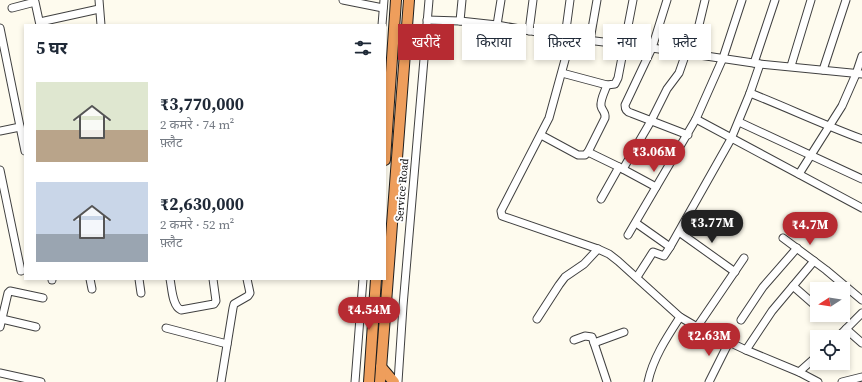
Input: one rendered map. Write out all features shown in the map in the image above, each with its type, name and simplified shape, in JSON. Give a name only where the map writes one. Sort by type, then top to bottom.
[{"type":"highway","points":[[386,145],[396,0]]},
{"type":"highway","points":[[380,382],[409,0]]},
{"type":"highway","points":[[369,382],[376,280]]},
{"type":"highway","points":[[381,367],[394,382]]},
{"type":"street","points":[[98,0],[101,24]]},
{"type":"street","points":[[343,0],[383,8]]},
{"type":"street","points":[[382,24],[384,0]]},
{"type":"street","name":"Service Road","points":[[398,382],[429,0]]},
{"type":"street","points":[[460,21],[462,0]]},
{"type":"street","points":[[497,24],[501,0]]},
{"type":"street","points":[[530,31],[533,0]]},
{"type":"street","points":[[569,24],[570,0]]},
{"type":"street","points":[[593,24],[598,0]]},
{"type":"street","points":[[628,24],[633,0]]},
{"type":"street","points":[[667,0],[652,48],[625,105],[629,112],[688,135]]},
{"type":"street","points":[[698,24],[705,0]]},
{"type":"street","points":[[628,235],[636,224],[696,119],[723,58],[742,0]]},
{"type":"street","points":[[637,277],[653,252],[664,256],[731,139],[750,93],[775,0]]},
{"type":"street","points":[[791,66],[811,0]]},
{"type":"street","points":[[823,70],[846,0]]},
{"type":"street","points":[[12,8],[35,2],[40,23],[99,9]]},
{"type":"street","points":[[428,20],[488,24]]},
{"type":"street","points":[[0,28],[24,146]]},
{"type":"street","points":[[526,30],[534,32]]},
{"type":"street","points":[[652,48],[659,49]]},
{"type":"street","points":[[799,174],[842,106],[859,74],[862,56]]},
{"type":"street","points":[[711,57],[859,74]]},
{"type":"street","points":[[564,60],[554,104],[541,135],[501,211],[501,214],[505,218],[609,254],[637,277],[680,317],[697,327],[746,350],[799,372],[818,382]]},
{"type":"street","points":[[562,73],[607,85],[615,84],[618,78],[621,60]]},
{"type":"street","points":[[601,199],[651,121],[667,89],[679,73],[686,60]]},
{"type":"street","points":[[541,135],[578,155],[585,155],[588,152],[605,118],[605,112],[601,104],[607,85]]},
{"type":"street","points":[[750,93],[781,105],[829,127],[862,139]]},
{"type":"street","points":[[696,119],[862,208]]},
{"type":"street","points":[[739,122],[811,154],[862,179]]},
{"type":"street","points":[[0,131],[20,126]]},
{"type":"street","points":[[588,152],[656,187]]},
{"type":"street","points":[[0,170],[21,270]]},
{"type":"street","points":[[636,224],[670,247]]},
{"type":"street","points":[[679,232],[735,272]]},
{"type":"street","points":[[783,238],[814,261],[836,282]]},
{"type":"street","points":[[741,320],[763,287],[797,248]]},
{"type":"street","points":[[537,319],[565,277],[584,264],[598,249]]},
{"type":"street","points":[[697,327],[744,258]]},
{"type":"street","points":[[746,350],[772,311],[814,261]]},
{"type":"street","points":[[90,280],[92,289]]},
{"type":"street","points":[[138,280],[141,293]]},
{"type":"street","points":[[170,280],[175,304],[177,308],[181,310],[214,304],[216,300],[213,280]]},
{"type":"street","points":[[221,382],[234,304],[245,299],[250,293],[247,280]]},
{"type":"street","points":[[355,382],[363,280]]},
{"type":"street","points":[[793,286],[810,301]]},
{"type":"street","points":[[0,327],[8,293],[10,291],[42,298]]},
{"type":"street","points":[[850,292],[862,300]]},
{"type":"street","points":[[862,313],[846,329],[862,343]]},
{"type":"street","points":[[648,382],[654,363],[667,337],[680,317]]},
{"type":"street","points":[[2,319],[36,327]]},
{"type":"street","points":[[166,328],[227,344]]},
{"type":"street","points":[[594,343],[624,332]]},
{"type":"street","points":[[574,340],[589,336],[592,337],[607,382]]},
{"type":"street","points":[[709,382],[729,342]]},
{"type":"street","points":[[799,372],[810,362]]},
{"type":"street","points":[[0,373],[41,382]]},
{"type":"street","points":[[842,382],[862,377]]}]
